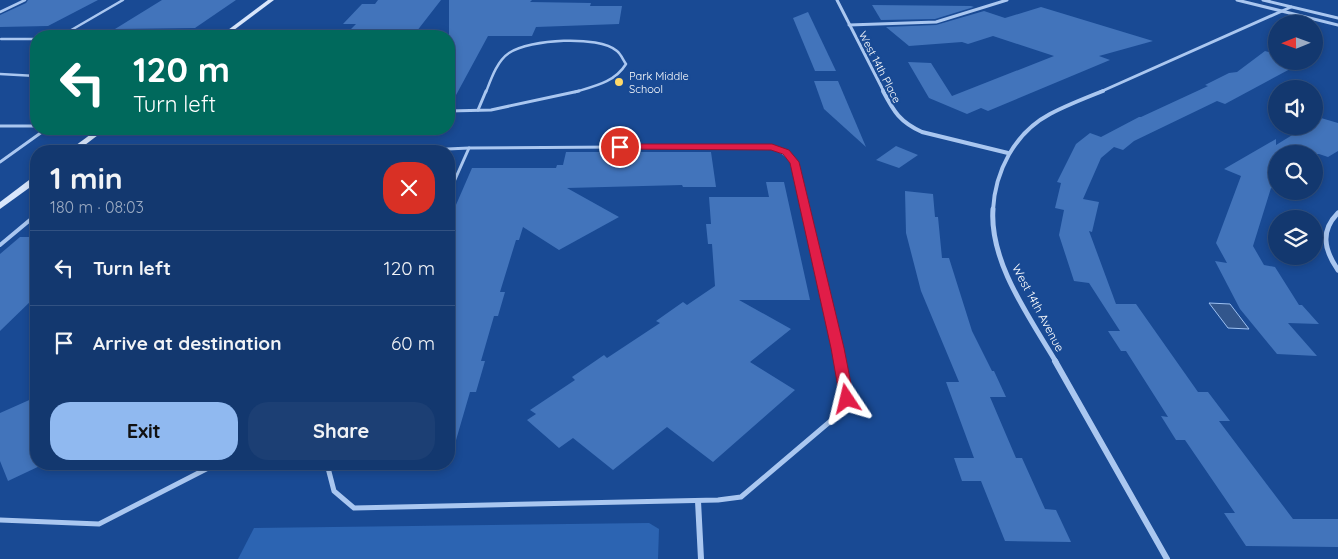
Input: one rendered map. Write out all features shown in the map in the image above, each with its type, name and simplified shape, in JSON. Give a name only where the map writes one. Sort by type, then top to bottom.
[{"type":"main road","points":[[231,30],[271,0]]},
{"type":"main road","points":[[80,145],[94,135]]},
{"type":"main road","points":[[2,203],[30,183]]},
{"type":"street","name":"West 14th Place","points":[[837,0],[892,109],[903,122],[932,135],[1008,154]]},
{"type":"street","points":[[849,25],[936,22],[1007,0]]},
{"type":"street","points":[[1237,0],[1338,25]]},
{"type":"street","points":[[1263,0],[1338,18]]},
{"type":"street","name":"West 14th Avenue","points":[[1167,559],[1013,287],[1000,255],[992,200],[997,174],[1008,154],[1022,135],[1048,115],[1291,7]]},
{"type":"street","points":[[1338,213],[1327,224],[1324,234],[1325,247],[1332,263],[1338,270]]},
{"type":"street","points":[[698,501],[701,559]]},
{"type":"lane","points":[[0,12],[25,0]]},
{"type":"lane","points":[[72,30],[124,0]]},
{"type":"lane","points":[[1,39],[30,39]]},
{"type":"lane","points":[[455,111],[478,110],[559,96],[600,83],[620,74],[626,64],[618,52],[604,45],[581,41],[531,45],[510,52],[500,63],[478,110]]},
{"type":"lane","points":[[0,74],[30,76]]},
{"type":"lane","points":[[0,126],[30,126]]},
{"type":"lane","points":[[0,162],[38,135]]},
{"type":"lane","points":[[329,470],[334,490],[354,508],[698,501],[741,497],[833,419],[847,399],[794,162],[786,152],[772,147],[455,149]]},
{"type":"lane","points":[[455,180],[469,148]]},
{"type":"lane","points":[[0,245],[30,220]]},
{"type":"lane","points":[[0,520],[99,524],[205,470]]},
{"type":"shaded area","points":[[1209,303],[1230,304],[1249,329],[1228,328]]},
{"type":"shaded area","points":[[649,523],[659,529],[658,559],[238,559],[254,528]]},
{"type":"building","points":[[28,0],[98,0],[48,26],[0,27],[0,15],[26,3]]},
{"type":"building","points":[[162,0],[236,0],[195,28],[115,29]]},
{"type":"building","points":[[378,0],[441,0],[418,30],[350,30],[356,24],[343,24],[362,4],[375,4]]},
{"type":"building","points":[[449,0],[532,0],[530,2],[591,3],[590,6],[622,6],[619,24],[536,27],[532,36],[488,36],[455,97],[455,30],[449,30]]},
{"type":"building","points":[[872,5],[974,7],[935,19],[881,20]]},
{"type":"building","points":[[1041,7],[1153,41],[1099,56],[1110,60],[988,111],[981,108],[967,114],[929,98],[908,62],[931,63],[952,96],[1054,56],[993,36],[968,44],[962,42],[909,46],[886,27],[936,25],[984,11],[1005,18]]},
{"type":"building","points":[[808,12],[836,71],[815,71],[793,18]]},
{"type":"building","points":[[1265,51],[1268,52],[1268,70],[1288,70],[1225,104],[1217,101],[1134,141],[1123,150],[1114,147],[1101,158],[1083,199],[1099,202],[1092,232],[1089,231],[1116,304],[1136,304],[1198,392],[1208,392],[1230,421],[1219,421],[1293,519],[1338,519],[1338,547],[1246,546],[1224,513],[1235,513],[1185,440],[1176,440],[1161,416],[1168,417],[1126,351],[1121,351],[1108,331],[1120,331],[1089,283],[1074,281],[1059,235],[1064,210],[1055,208],[1061,183],[1057,182],[1076,144],[1090,133],[1101,137],[1139,117],[1208,86],[1205,85],[1229,73],[1237,72]]},
{"type":"building","points":[[814,81],[838,81],[866,147],[824,109]]},
{"type":"building","points":[[1323,119],[1338,123],[1338,151],[1328,157],[1323,155],[1323,145],[1276,145],[1292,135],[1323,135]]},
{"type":"building","points":[[1276,139],[1276,145],[1268,145],[1268,198],[1253,246],[1264,265],[1275,267],[1299,305],[1302,305],[1319,324],[1288,323],[1317,356],[1277,354],[1240,309],[1215,261],[1227,263],[1216,243],[1241,176],[1224,169]]},
{"type":"building","points":[[896,146],[918,155],[899,168],[876,160]]},
{"type":"building","points":[[566,152],[711,152],[716,187],[683,187],[682,185],[567,188],[619,217],[559,250],[523,227],[519,240],[516,240],[500,292],[505,292],[498,316],[494,316],[481,361],[485,361],[476,392],[470,392],[455,444],[455,207],[472,168],[556,168],[557,165],[563,165]]},
{"type":"building","points":[[766,182],[784,182],[810,300],[739,300],[791,329],[750,362],[795,390],[713,462],[667,427],[613,470],[573,438],[559,448],[527,420],[536,414],[530,410],[575,380],[572,377],[604,355],[607,358],[660,323],[656,321],[683,302],[687,305],[715,286],[712,244],[708,244],[706,224],[711,224],[709,197],[769,197]]},
{"type":"building","points":[[905,191],[933,194],[935,217],[938,217],[942,258],[949,258],[972,331],[1006,397],[990,397],[1016,458],[1022,458],[1045,509],[1056,510],[1071,542],[1005,541],[981,481],[962,481],[954,458],[974,458],[946,382],[959,382],[921,291],[906,233]]},
{"type":"building","points":[[20,237],[30,237],[30,302],[0,331],[0,254]]},
{"type":"building","points":[[30,400],[31,470],[8,481],[0,461],[0,413]]},
{"type":"place","name":"Park Middle School","points":[[619,82]]},
{"type":"route","points":[[620,147],[739,146],[772,147],[786,152],[794,162],[847,399]]}]
